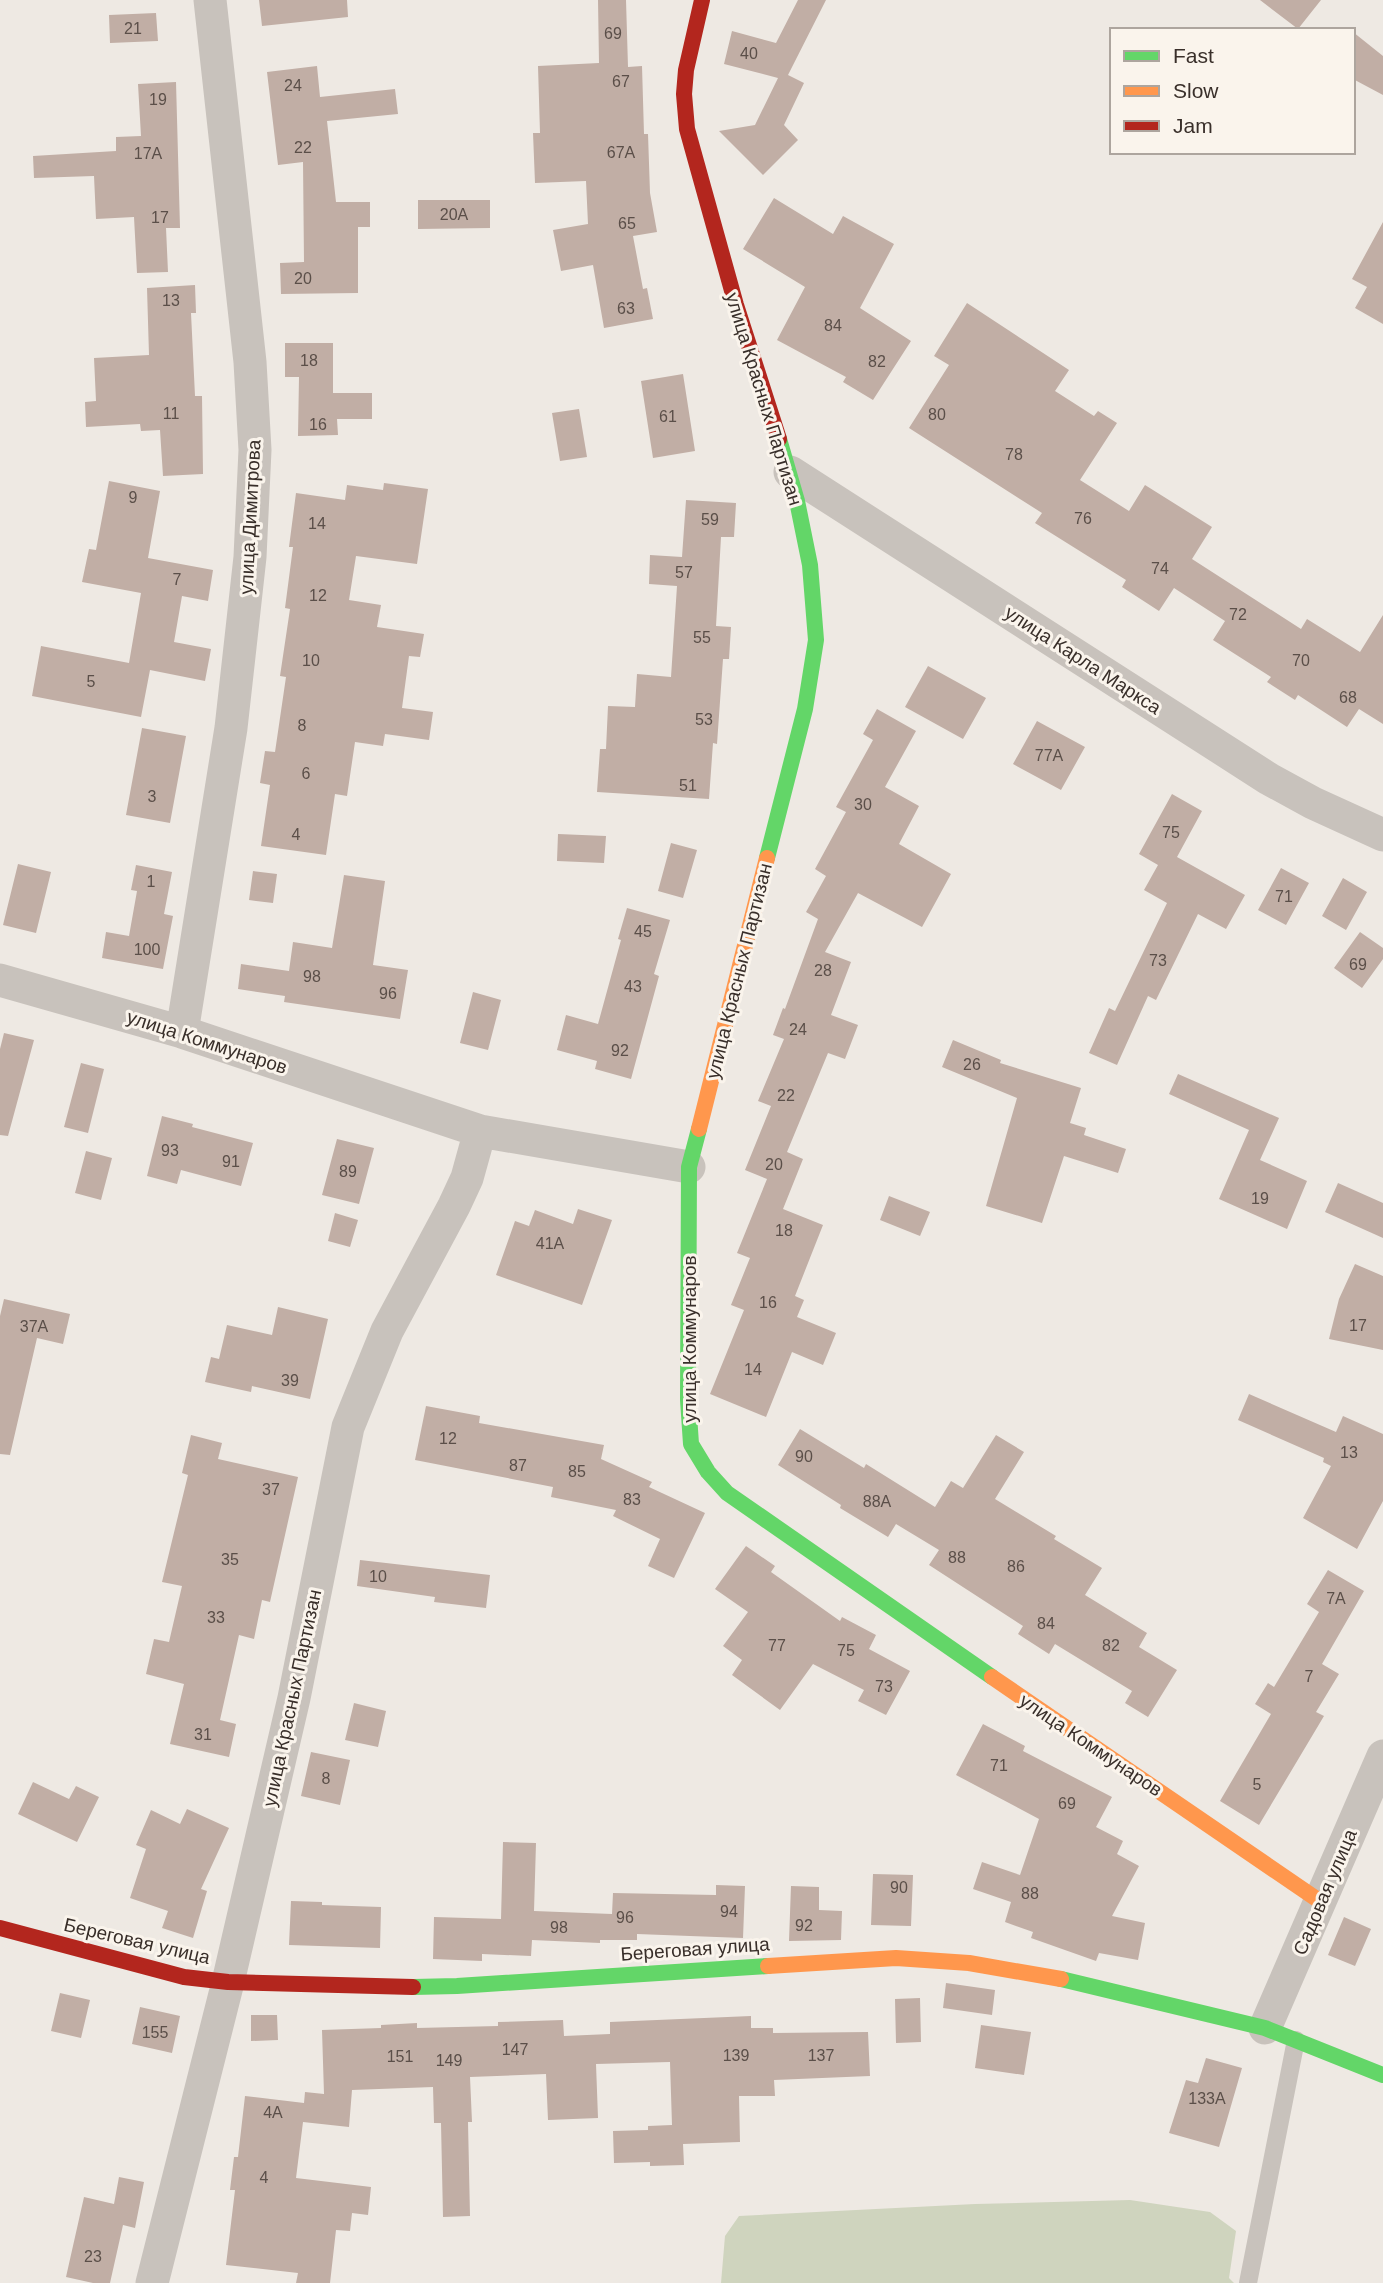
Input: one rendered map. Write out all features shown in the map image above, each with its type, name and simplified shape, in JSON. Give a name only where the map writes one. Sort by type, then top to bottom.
[{"type":"street","name":"улица Димитрова","points":[[182,1032],[231,727],[250,557],[255,450],[250,362],[209,0]]},
{"type":"street","name":"улица Красных Партизан","points":[[689,1167],[806,709],[816,630],[812,576],[790,472],[736,306],[687,127],[684,93],[687,64],[702,0]]},
{"type":"street","name":"улица Карла Маркса","points":[[790,472],[1269,779],[1313,803],[1383,835]]},
{"type":"street","name":"улица Коммунаров","points":[[0,979],[182,1032],[480,1131],[689,1167],[688,1400],[691,1444],[708,1472],[727,1493],[755,1514],[1321,1902]]},
{"type":"street","name":"улица Красных Партизан","points":[[152,2283],[228,1982],[294,1698],[348,1427],[387,1331],[467,1178],[480,1131]]},
{"type":"street","name":"Садовая улица","points":[[1265,2028],[1383,1756]]},
{"type":"street","name":"Береговая улица","points":[[0,1928],[144,1968],[184,1977],[228,1982],[387,1987],[457,1986],[896,1958],[969,1963],[1052,1977],[1265,2028],[1383,2075]]},
{"type":"lane","points":[[1248,2283],[1296,2040]]},
{"type":"green space","points":[[1130,2200],[1210,2212],[1236,2231],[1229,2278],[1234,2283],[721,2283],[725,2236],[739,2216],[975,2204]]},
{"type":"building","points":[[259,0],[347,0],[348,17],[262,26]]},
{"type":"building","points":[[598,0],[626,0],[628,67],[642,66],[644,134],[648,134],[650,193],[657,232],[633,236],[643,289],[647,288],[653,319],[604,328],[593,265],[561,271],[553,230],[588,224],[586,181],[535,183],[533,133],[540,133],[538,66],[599,63]]},
{"type":"building","points":[[798,0],[826,0],[788,75],[804,83],[784,125],[798,140],[763,175],[719,131],[755,125],[778,78],[724,64],[732,31],[776,43]]},
{"type":"building","points":[[1260,0],[1321,0],[1297,28]]},
{"type":"building","points":[[156,13],[158,41],[110,43],[109,15]]},
{"type":"building","points":[[1355,34],[1383,56],[1383,95],[1355,80]]},
{"type":"building","points":[[317,66],[320,97],[395,89],[398,114],[327,121],[336,202],[370,202],[370,227],[358,227],[358,293],[281,294],[280,263],[304,262],[303,162],[278,165],[267,72]]},
{"type":"building","points":[[176,82],[180,228],[166,228],[168,272],[137,273],[134,217],[96,219],[94,176],[34,178],[33,156],[116,151],[116,137],[141,136],[138,84]]},
{"type":"building","points":[[774,198],[833,234],[843,216],[894,244],[860,308],[911,341],[873,400],[843,382],[846,377],[777,340],[805,287],[743,249]]},
{"type":"building","points":[[418,200],[490,200],[490,228],[418,229]]},
{"type":"building","points":[[1383,222],[1383,324],[1355,308],[1367,287],[1352,279]]},
{"type":"building","points":[[195,285],[196,313],[191,313],[195,396],[202,396],[203,474],[163,476],[160,430],[141,431],[140,424],[86,427],[85,402],[96,401],[94,358],[149,355],[147,288]]},
{"type":"building","points":[[967,303],[1069,370],[1055,391],[1094,416],[1098,411],[1117,423],[1080,480],[1129,511],[1145,485],[1212,527],[1192,559],[1301,629],[1307,619],[1360,652],[1383,615],[1383,724],[1359,709],[1347,727],[1298,695],[1295,700],[1267,682],[1271,677],[1213,640],[1225,621],[1174,588],[1159,611],[1122,587],[1126,580],[1035,523],[1042,513],[909,428],[949,365],[934,356]]},
{"type":"building","points":[[285,343],[333,343],[333,393],[372,393],[372,419],[337,419],[338,435],[298,436],[299,377],[285,377]]},
{"type":"building","points":[[683,374],[695,451],[653,458],[641,381]]},
{"type":"building","points":[[579,409],[587,457],[560,461],[552,413]]},
{"type":"building","points":[[109,481],[160,491],[148,558],[213,570],[208,601],[182,596],[174,642],[211,649],[205,681],[150,670],[141,717],[32,696],[41,646],[129,663],[141,593],[82,582],[89,549],[96,550]]},
{"type":"building","points":[[384,483],[428,489],[417,564],[356,556],[349,600],[381,605],[377,627],[424,634],[420,657],[409,656],[402,708],[433,712],[429,740],[385,734],[383,746],[355,742],[347,796],[335,794],[326,855],[261,846],[270,785],[260,783],[265,751],[275,752],[286,677],[280,676],[290,609],[285,608],[293,547],[289,547],[296,493],[345,500],[347,485],[383,490]]},
{"type":"building","points":[[686,500],[736,503],[734,537],[721,537],[716,626],[731,627],[729,659],[723,659],[717,744],[713,743],[709,799],[597,792],[600,749],[606,749],[608,706],[635,707],[637,674],[671,677],[677,586],[649,584],[650,555],[682,557]]},
{"type":"building","points":[[928,666],[986,698],[963,739],[905,707]]},
{"type":"building","points":[[877,709],[916,731],[885,787],[919,806],[899,844],[951,874],[922,927],[858,893],[825,952],[851,962],[831,1015],[858,1025],[845,1059],[828,1053],[787,1152],[803,1159],[783,1209],[823,1225],[795,1296],[804,1300],[797,1317],[836,1333],[823,1365],[792,1352],[766,1417],[710,1394],[744,1310],[731,1305],[750,1258],[737,1253],[767,1179],[745,1170],[771,1106],[758,1101],[784,1039],[773,1035],[818,919],[806,912],[826,876],[815,869],[846,812],[836,807],[873,740],[863,734]]},
{"type":"building","points":[[1037,721],[1085,747],[1061,790],[1013,764]]},
{"type":"building","points":[[142,728],[186,736],[170,823],[126,815]]},
{"type":"building","points":[[1172,794],[1202,811],[1177,857],[1245,895],[1226,929],[1198,914],[1156,1000],[1148,996],[1117,1065],[1089,1053],[1109,1008],[1115,1011],[1167,903],[1144,890],[1158,865],[1139,854]]},
{"type":"building","points":[[558,834],[606,836],[604,863],[557,861]]},
{"type":"building","points":[[671,843],[697,850],[683,898],[658,891]]},
{"type":"building","points":[[18,864],[51,872],[36,933],[3,925]]},
{"type":"building","points":[[136,865],[172,872],[164,914],[173,916],[163,969],[102,958],[106,932],[129,936],[137,891],[131,890]]},
{"type":"building","points":[[1281,868],[1309,883],[1286,925],[1258,910]]},
{"type":"building","points":[[253,871],[277,874],[273,903],[249,900]]},
{"type":"building","points":[[344,875],[385,881],[373,965],[408,970],[400,1019],[284,1002],[285,996],[238,989],[241,964],[289,971],[293,942],[332,948]]},
{"type":"building","points":[[1343,878],[1367,892],[1346,930],[1322,916]]},
{"type":"building","points":[[627,908],[670,920],[654,974],[659,976],[631,1079],[595,1069],[597,1061],[557,1050],[566,1015],[598,1024]]},
{"type":"building","points":[[1360,932],[1383,948],[1383,959],[1362,988],[1334,968]]},
{"type":"building","points":[[473,992],[501,1000],[488,1050],[460,1043]]},
{"type":"building","points":[[4,1033],[34,1040],[8,1136],[0,1135],[0,1049]]},
{"type":"building","points":[[953,1040],[1001,1060],[1000,1063],[1081,1088],[1070,1123],[1086,1128],[1084,1135],[1126,1149],[1118,1173],[1064,1156],[1042,1223],[986,1206],[1017,1098],[942,1067]]},
{"type":"building","points":[[81,1063],[104,1069],[88,1133],[64,1127]]},
{"type":"building","points":[[1178,1074],[1279,1118],[1260,1160],[1307,1181],[1287,1229],[1219,1199],[1249,1130],[1169,1094]]},
{"type":"building","points":[[162,1116],[253,1143],[241,1186],[181,1170],[177,1184],[147,1176]]},
{"type":"building","points":[[337,1139],[374,1148],[359,1204],[322,1195]]},
{"type":"building","points":[[86,1151],[112,1158],[101,1200],[75,1193]]},
{"type":"building","points":[[1338,1183],[1383,1203],[1383,1238],[1325,1212]]},
{"type":"building","points":[[889,1196],[930,1212],[920,1236],[880,1220]]},
{"type":"building","points":[[578,1209],[612,1220],[582,1305],[496,1275],[515,1221],[529,1226],[535,1210],[573,1224]]},
{"type":"building","points":[[335,1213],[358,1220],[350,1247],[328,1241]]},
{"type":"building","points":[[1355,1264],[1383,1276],[1383,1350],[1329,1339],[1339,1299]]},
{"type":"building","points":[[4,1299],[70,1314],[63,1344],[37,1338],[10,1455],[0,1454],[0,1316]]},
{"type":"building","points":[[278,1307],[328,1319],[310,1399],[252,1386],[251,1392],[205,1382],[211,1357],[219,1359],[227,1325],[272,1335]]},
{"type":"building","points":[[1249,1394],[1336,1432],[1343,1416],[1383,1434],[1383,1501],[1357,1549],[1303,1518],[1331,1466],[1323,1462],[1324,1458],[1238,1420]]},
{"type":"building","points":[[426,1406],[480,1416],[479,1423],[604,1445],[601,1459],[652,1482],[649,1487],[705,1513],[674,1578],[648,1566],[660,1539],[613,1516],[616,1510],[551,1497],[553,1487],[415,1460]]},
{"type":"building","points":[[800,1429],[864,1468],[866,1464],[935,1507],[951,1481],[963,1488],[996,1435],[1024,1452],[995,1499],[1102,1568],[1085,1595],[1147,1633],[1139,1647],[1177,1670],[1148,1717],[1125,1703],[1132,1691],[1055,1644],[1049,1654],[1018,1634],[1023,1626],[929,1565],[939,1550],[896,1524],[888,1537],[778,1465]]},
{"type":"building","points":[[191,1435],[222,1443],[218,1459],[298,1477],[270,1602],[262,1600],[254,1639],[239,1635],[220,1720],[236,1724],[229,1757],[170,1744],[184,1684],[146,1674],[154,1639],[169,1642],[182,1586],[162,1582],[188,1475],[182,1473]]},
{"type":"building","points":[[746,1546],[775,1566],[771,1572],[840,1621],[842,1617],[876,1635],[869,1649],[910,1671],[886,1715],[858,1701],[864,1690],[813,1664],[780,1710],[732,1675],[742,1660],[723,1646],[748,1612],[715,1589]]},
{"type":"building","points":[[360,1560],[490,1575],[486,1608],[434,1602],[435,1597],[357,1586]]},
{"type":"building","points":[[1328,1570],[1364,1591],[1322,1664],[1339,1674],[1316,1712],[1324,1716],[1259,1825],[1220,1801],[1271,1714],[1255,1704],[1268,1683],[1274,1687],[1319,1612],[1307,1604]]},
{"type":"building","points":[[354,1703],[386,1711],[378,1747],[345,1740]]},
{"type":"building","points":[[983,1724],[1025,1746],[1023,1751],[1112,1797],[1096,1827],[1123,1841],[1117,1854],[1139,1866],[1112,1916],[1145,1923],[1138,1960],[1099,1953],[1096,1961],[1031,1938],[1033,1932],[1005,1922],[1011,1902],[973,1889],[982,1862],[1020,1875],[1039,1819],[956,1775]]},
{"type":"building","points":[[311,1752],[350,1760],[340,1805],[301,1796]]},
{"type":"building","points":[[33,1782],[69,1799],[76,1786],[99,1797],[77,1842],[18,1814]]},
{"type":"building","points":[[187,1809],[229,1828],[201,1889],[207,1891],[193,1938],[162,1928],[168,1911],[130,1898],[146,1849],[136,1845],[151,1810],[180,1824]]},
{"type":"building","points":[[503,1842],[536,1843],[534,1911],[612,1914],[613,1893],[716,1895],[716,1885],[745,1886],[743,1938],[637,1934],[637,1940],[600,1940],[600,1943],[532,1940],[531,1956],[482,1954],[482,1961],[433,1959],[434,1917],[501,1919]]},
{"type":"building","points":[[873,1874],[913,1875],[911,1926],[871,1925]]},
{"type":"building","points":[[791,1886],[819,1887],[819,1910],[842,1911],[841,1940],[789,1941]]},
{"type":"building","points":[[291,1901],[381,1907],[380,1948],[289,1945]]},
{"type":"building","points":[[1344,1917],[1371,1929],[1355,1966],[1328,1955]]},
{"type":"building","points":[[946,1983],[995,1990],[992,2015],[943,2008]]},
{"type":"building","points":[[60,1993],[90,2000],[81,2038],[51,2031]]},
{"type":"building","points":[[920,1998],[921,2042],[896,2043],[895,1999]]},
{"type":"building","points":[[140,2007],[180,2016],[172,2053],[132,2044]]},
{"type":"building","points":[[251,2015],[277,2015],[278,2040],[251,2041]]},
{"type":"building","points":[[751,2016],[751,2028],[773,2028],[773,2033],[868,2032],[870,2076],[774,2080],[775,2096],[739,2096],[740,2142],[683,2144],[684,2165],[650,2166],[650,2162],[614,2163],[613,2131],[648,2130],[648,2126],[672,2125],[670,2062],[596,2064],[598,2118],[548,2120],[546,2074],[470,2077],[470,2216],[443,2217],[441,2123],[434,2123],[433,2087],[352,2090],[349,2127],[303,2122],[296,2178],[371,2187],[368,2215],[352,2213],[350,2231],[336,2230],[330,2283],[296,2283],[298,2273],[226,2265],[235,2190],[230,2190],[234,2157],[238,2157],[245,2096],[304,2103],[305,2092],[324,2094],[322,2030],[381,2028],[381,2025],[417,2023],[417,2028],[498,2026],[498,2022],[563,2020],[564,2036],[610,2034],[610,2022]]},
{"type":"building","points":[[981,2025],[1031,2032],[1024,2075],[975,2068]]},
{"type":"building","points":[[1206,2058],[1242,2068],[1219,2147],[1169,2133],[1186,2080],[1198,2083]]},
{"type":"building","points":[[119,2177],[144,2182],[135,2228],[123,2225],[110,2283],[93,2283],[66,2277],[84,2197],[114,2204]]},
{"type":"traffic: fast","points":[[767,858],[805,709],[816,640],[810,565],[797,501],[779,439]]},
{"type":"traffic: fast","points":[[699,1129],[689,1167],[688,1400],[691,1444],[708,1472],[727,1493],[992,1677]]},
{"type":"traffic: fast","points":[[413,1987],[768,1966]]},
{"type":"traffic: fast","points":[[1061,1979],[1265,2028],[1383,2075]]},
{"type":"traffic: slow","points":[[699,1129],[767,858]]},
{"type":"traffic: slow","points":[[992,1677],[1321,1902]]},
{"type":"traffic: slow","points":[[768,1966],[896,1958],[969,1963],[1061,1979]]},
{"type":"traffic: jam","points":[[702,0],[686,70],[684,94],[687,129],[736,305],[779,439]]},
{"type":"traffic: jam","points":[[0,1928],[184,1977],[228,1982],[413,1987]]}]
